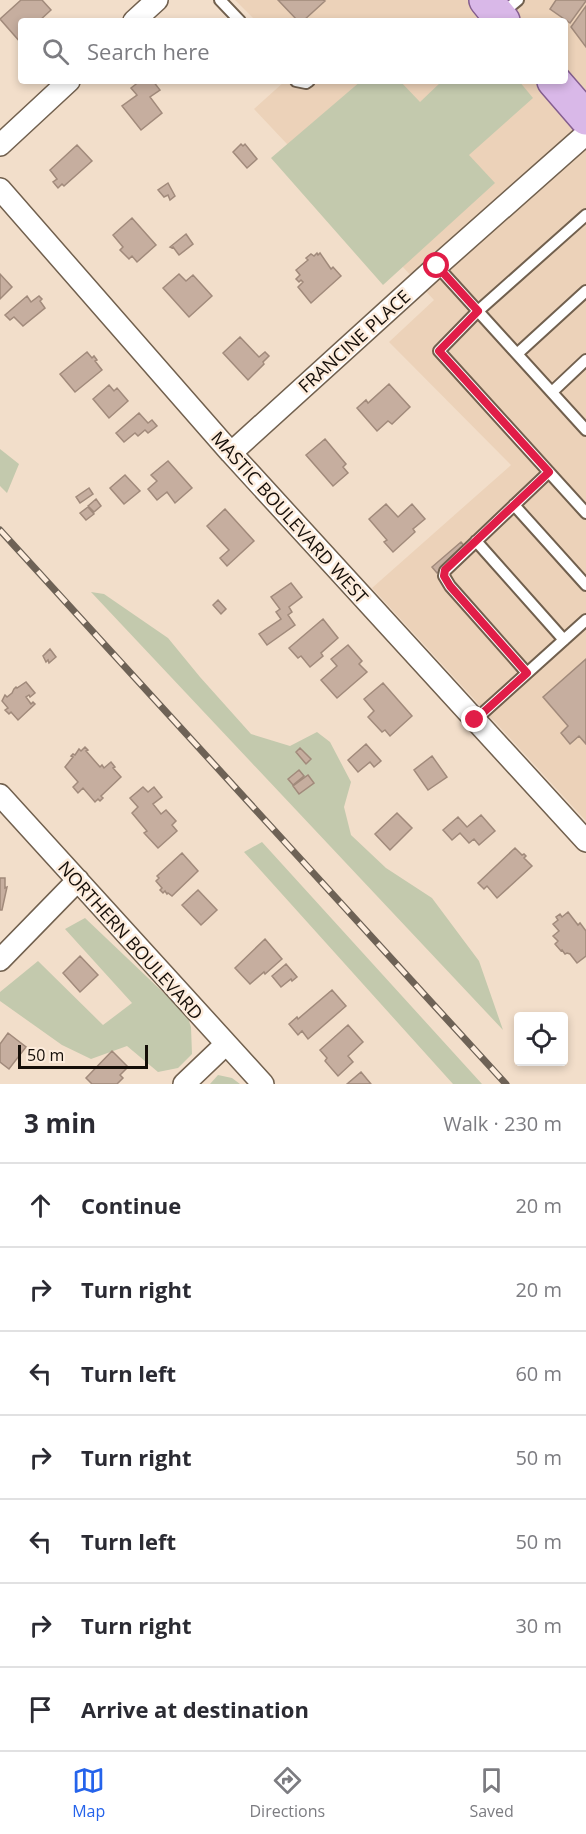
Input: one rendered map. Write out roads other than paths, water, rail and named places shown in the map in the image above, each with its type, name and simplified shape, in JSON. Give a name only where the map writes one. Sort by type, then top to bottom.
[{"type":"main road","points":[[557,84],[586,118]]},
{"type":"street","points":[[137,18],[157,0]]},
{"type":"street","points":[[0,145],[66,84]]},
{"type":"street","name":"FRANCINE PLACE","points":[[231,453],[586,134]]},
{"type":"street","name":"MASTIC BOULEVARD WEST","points":[[0,189],[231,453],[586,841]]},
{"type":"street","name":"NORTHERN BOULEVARD","points":[[0,795],[263,1084]]},
{"type":"street","points":[[0,960],[78,880]]},
{"type":"street","points":[[184,1084],[226,1044]]},
{"type":"lane","points":[[220,0],[237,18]]},
{"type":"lane","points":[[586,215],[478,311],[439,351],[586,513]]},
{"type":"lane","points":[[437,266],[586,430]]},
{"type":"lane","points":[[517,354],[586,291]]},
{"type":"lane","points":[[552,392],[586,360]]},
{"type":"lane","points":[[527,673],[450,586],[444,576],[445,570],[549,472]]},
{"type":"lane","points":[[514,505],[586,585]]},
{"type":"lane","points":[[476,541],[564,640]]},
{"type":"lane","points":[[475,720],[586,620]]},
{"type":"railway","points":[[0,530],[506,1084]]}]
